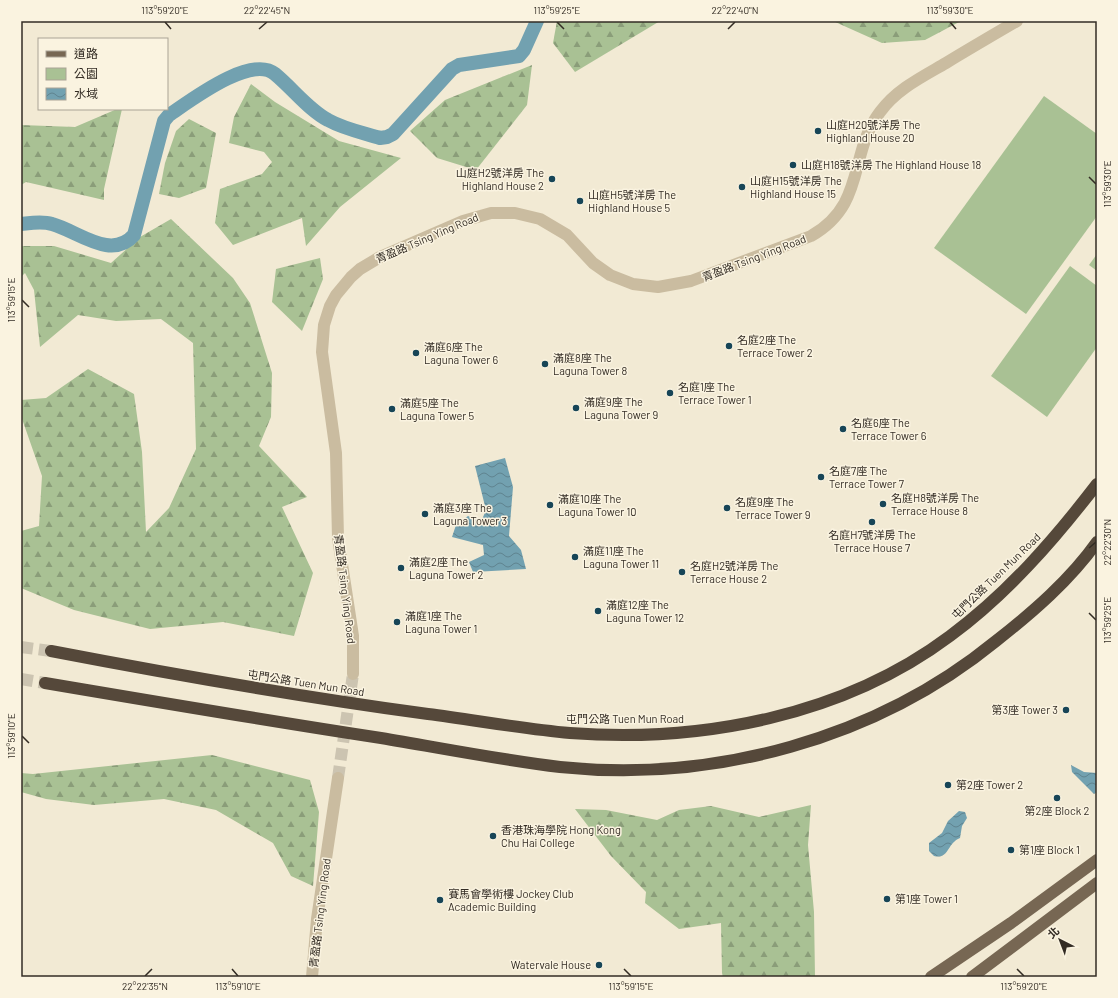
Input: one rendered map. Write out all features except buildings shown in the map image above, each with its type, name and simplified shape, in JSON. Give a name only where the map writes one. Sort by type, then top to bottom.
[{"type":"highway","name":"屯門公路 Tuen Mun Road","points":[[50,651],[161,673],[330,700],[570,733],[649,734],[710,730],[760,720],[812,706],[891,672],[939,644],[982,610],[1034,560],[1056,537],[1097,484]]},
{"type":"highway","points":[[45,683],[330,731],[561,767],[628,770],[698,765],[738,760],[795,746],[853,726],[905,701],[943,679],[982,653],[1021,621],[1059,586],[1097,542]]},
{"type":"main road","points":[[934,976],[1011,923],[1097,860]]},
{"type":"main road","points":[[972,977],[1097,883]]},
{"type":"street","name":"青盈路 Tsing Ying Road","points":[[353,674],[353,636],[338,538],[336,453],[322,352],[324,325],[330,306],[336,295],[351,277],[360,269],[380,257],[464,220],[491,213],[515,213],[540,219],[567,235],[593,263],[610,275],[633,284],[652,287],[669,287],[691,281],[811,236],[829,224],[841,210],[852,190],[871,127],[887,103],[911,83],[1017,21]]},
{"type":"street","name":"青盈路 Tsing Ying Road","points":[[312,977],[317,919],[338,778]]},
{"type":"green space","points":[[557,21],[660,21],[575,72],[553,43]]},
{"type":"green space","points":[[833,21],[961,21],[925,40],[882,43]]},
{"type":"green space","points":[[532,65],[527,105],[476,170],[437,158],[410,131],[445,100]]},
{"type":"green space","points":[[251,84],[275,102],[339,141],[401,158],[340,207],[306,246],[302,218],[233,245],[215,223],[220,189],[262,174],[272,162],[264,152],[229,143],[234,117]]},
{"type":"green space","points":[[1044,96],[1097,134],[1097,216],[1026,314],[934,248]]},
{"type":"green space","points":[[115,110],[122,110],[104,189],[104,200],[26,182],[21,185],[21,125],[75,127]]},
{"type":"green space","points":[[189,119],[216,133],[206,188],[179,198],[159,194],[165,163],[176,131]]},
{"type":"green space","points":[[171,219],[233,278],[250,303],[272,373],[271,417],[259,446],[307,497],[282,507],[313,573],[294,636],[223,622],[150,629],[74,610],[21,588],[21,531],[39,526],[42,476],[21,416],[21,400],[46,398],[88,369],[134,394],[142,452],[146,532],[169,508],[196,449],[193,343],[161,319],[116,321],[78,315],[40,347],[34,290],[25,273],[21,277],[21,246],[54,246],[111,263],[140,237]]},
{"type":"green space","points":[[1097,254],[1097,271],[1089,265]]},
{"type":"green space","points":[[320,258],[323,279],[302,331],[272,302],[276,269]]},
{"type":"green space","points":[[1070,266],[1097,286],[1097,347],[1047,417],[991,376]]},
{"type":"green space","points":[[212,755],[310,780],[319,812],[313,886],[291,876],[273,843],[216,810],[164,799],[94,805],[46,799],[21,792],[21,773],[33,774]]},
{"type":"green space","points":[[811,805],[808,845],[814,912],[815,977],[723,977],[721,923],[679,929],[645,903],[646,892],[611,856],[575,809],[606,810],[657,820],[679,810],[711,806],[759,817]]},
{"type":"water","points":[[505,458],[513,487],[509,536],[521,550],[526,569],[473,572],[469,562],[484,555],[483,545],[452,537],[456,525],[468,516],[481,522],[486,510],[475,466]]},
{"type":"water","points":[[1071,765],[1084,772],[1097,773],[1097,792],[1094,794],[1072,772]]},
{"type":"water","points":[[959,811],[965,812],[967,818],[962,826],[960,838],[953,843],[943,856],[934,856],[929,851],[929,843],[942,833],[948,821]]},
{"type":"waterway","points":[[21,224],[40,222],[48,223],[105,245],[115,245],[125,242],[134,235],[164,121],[169,115],[191,100],[236,74],[251,70],[264,69],[275,74],[308,105],[328,120],[341,126],[380,138],[387,137],[393,134],[452,69],[459,65],[519,56],[524,50],[537,21]]},
{"type":"tunnel","points":[[21,647],[51,651]]},
{"type":"tunnel","points":[[338,778],[353,674]]},
{"type":"tunnel","points":[[21,679],[45,683]]},
{"type":"place","name":"山庭H20號洋房 The Highland House 20","points":[[818,131]]},
{"type":"place","name":"山庭H18號洋房 The Highland House 18","points":[[793,165]]},
{"type":"place","name":"山庭H2號洋房 The Highland House 2","points":[[552,179]]},
{"type":"place","name":"山庭H15號洋房 The Highland House 15","points":[[742,187]]},
{"type":"place","name":"山庭H5號洋房 The Highland House 5","points":[[580,201]]},
{"type":"place","name":"名庭2座 The Terrace Tower 2","points":[[729,346]]},
{"type":"place","name":"滿庭6座 The Laguna Tower 6","points":[[416,353]]},
{"type":"place","name":"滿庭8座 The Laguna Tower 8","points":[[545,364]]},
{"type":"place","name":"名庭1座 The Terrace Tower 1","points":[[670,393]]},
{"type":"place","name":"滿庭9座 The Laguna Tower 9","points":[[576,408]]},
{"type":"place","name":"滿庭5座 The Laguna Tower 5","points":[[392,409]]},
{"type":"place","name":"名庭6座 The Terrace Tower 6","points":[[843,429]]},
{"type":"place","name":"名庭7座 The Terrace Tower 7","points":[[821,477]]},
{"type":"place","name":"名庭H8號洋房 The Terrace House 8","points":[[883,504]]},
{"type":"place","name":"滿庭10座 The Laguna Tower 10","points":[[550,505]]},
{"type":"place","name":"名庭9座 The Terrace Tower 9","points":[[727,508]]},
{"type":"place","name":"滿庭3座 The Laguna Tower 3","points":[[425,514]]},
{"type":"place","name":"名庭H7號洋房 The Terrace House 7","points":[[872,522]]},
{"type":"place","name":"滿庭11座 The Laguna Tower 11","points":[[575,557]]},
{"type":"place","name":"滿庭2座 The Laguna Tower 2","points":[[401,568]]},
{"type":"place","name":"名庭H2號洋房 The Terrace House 2","points":[[682,572]]},
{"type":"place","name":"滿庭12座 The Laguna Tower 12","points":[[598,611]]},
{"type":"place","name":"滿庭1座 The Laguna Tower 1","points":[[397,622]]},
{"type":"place","name":"第3座 Tower 3","points":[[1066,710]]},
{"type":"place","name":"第2座 Tower 2","points":[[948,785]]},
{"type":"place","name":"第2座 Block 2","points":[[1057,798]]},
{"type":"place","name":"香港珠海學院 Hong Kong Chu Hai College","points":[[493,836]]},
{"type":"place","name":"第1座 Block 1","points":[[1011,850]]},
{"type":"place","name":"第1座 Tower 1","points":[[887,899]]},
{"type":"place","name":"賽馬會學術樓 Jockey Club Academic Building","points":[[440,900]]},
{"type":"place","name":"Watervale House","points":[[599,965]]}]
